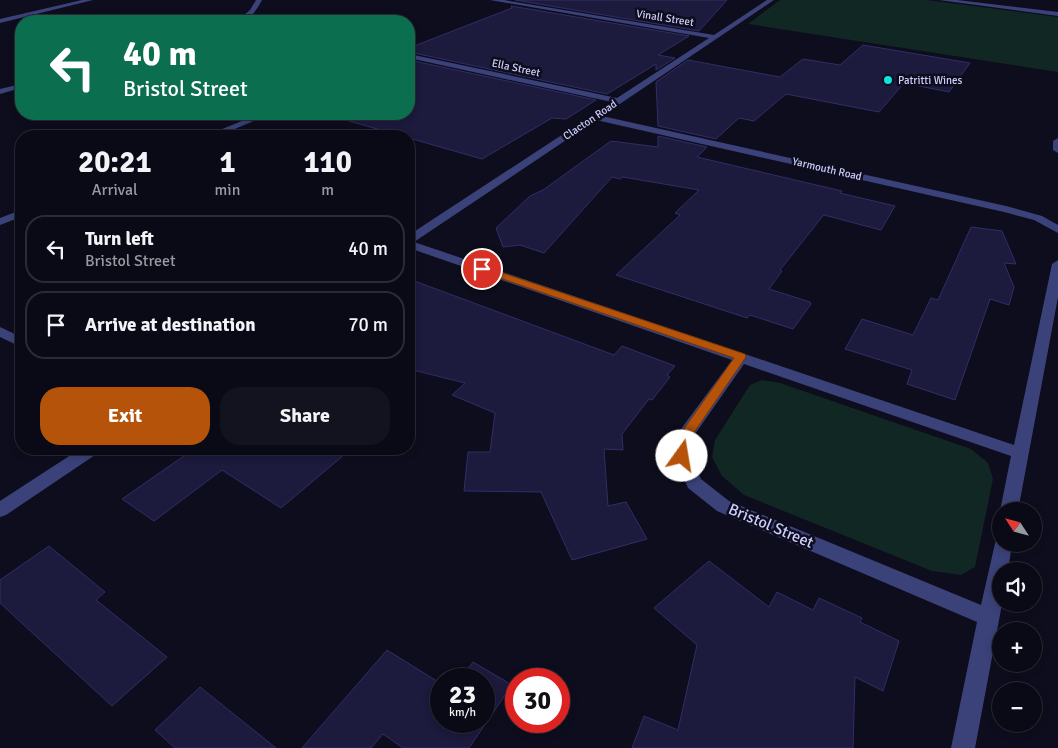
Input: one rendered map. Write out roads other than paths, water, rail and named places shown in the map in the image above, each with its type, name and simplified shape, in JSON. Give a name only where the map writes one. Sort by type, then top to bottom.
[{"type":"street","points":[[26,15],[90,0]]},
{"type":"street","points":[[249,15],[259,0]]},
{"type":"street","name":"Vinall Street","points":[[494,0],[716,37]]},
{"type":"street","name":"Clacton Road","points":[[415,236],[771,0]]},
{"type":"street","points":[[942,0],[1058,14]]},
{"type":"street","points":[[0,21],[15,18]]},
{"type":"street","name":"Ella Street","points":[[415,57],[619,100]]},
{"type":"street","points":[[0,92],[15,88]]},
{"type":"street","name":"Yarmouth Road","points":[[594,117],[1006,209],[1038,218],[1058,230]]},
{"type":"street","points":[[225,130],[251,120]]},
{"type":"street","points":[[1058,140],[1058,150]]},
{"type":"street","points":[[0,222],[15,216]]},
{"type":"street","points":[[415,246],[1020,453]]},
{"type":"street","points":[[1011,502],[1058,264]]},
{"type":"street","points":[[0,331],[15,340]]},
{"type":"street","name":"Bristol Street","points":[[741,357],[687,433],[682,456],[694,483],[723,506],[988,617]]},
{"type":"street","points":[[0,510],[83,455]]},
{"type":"street","points":[[963,748],[1001,552]]},
{"type":"place","name":"Patritti Wines","points":[[888,80]]}]
